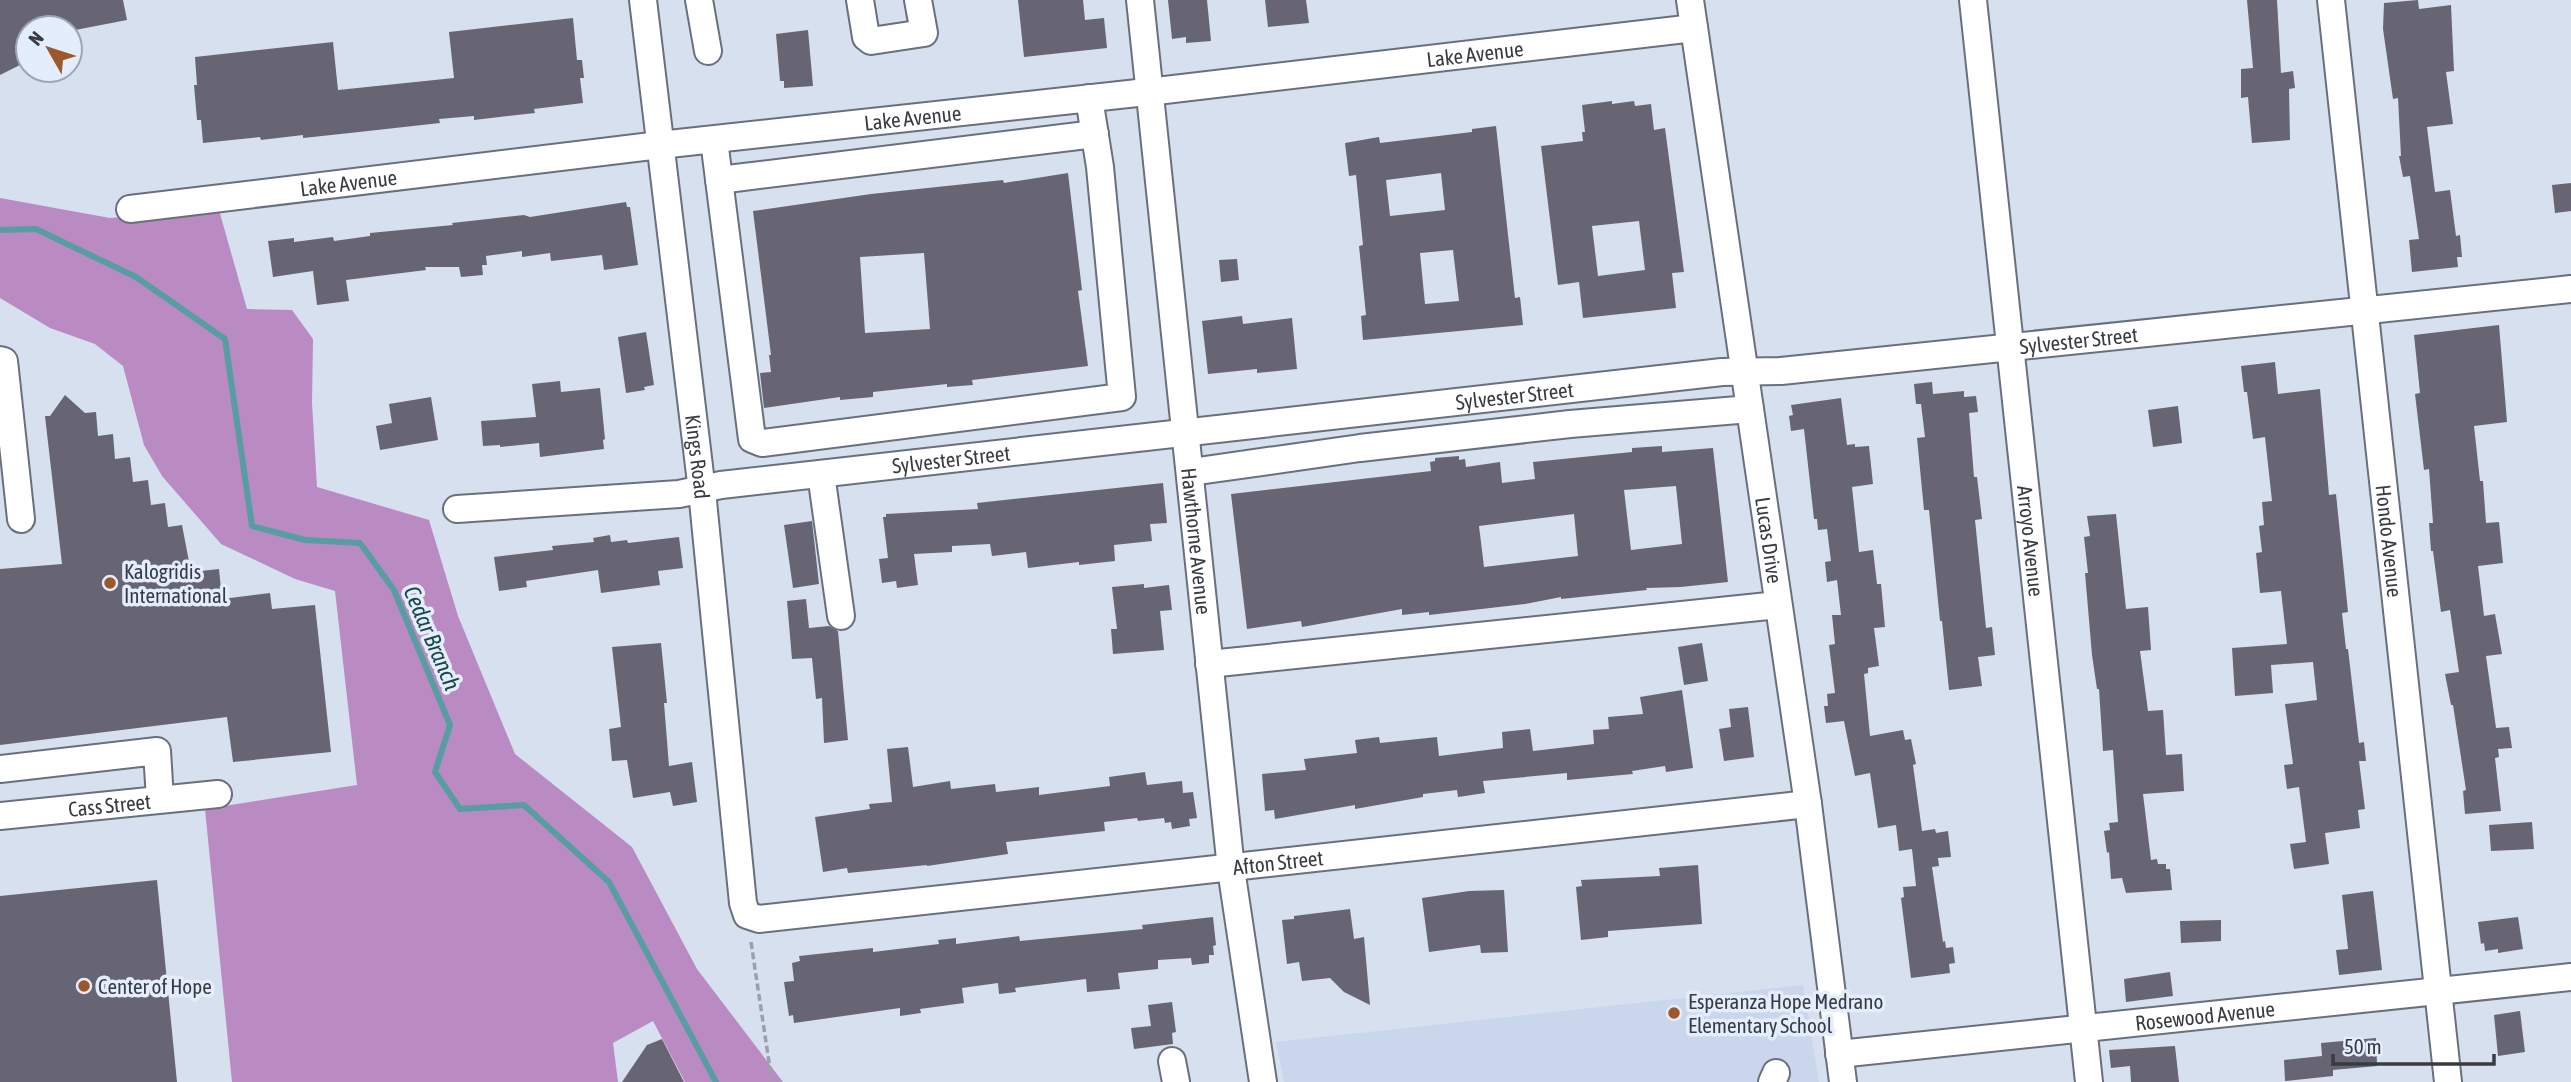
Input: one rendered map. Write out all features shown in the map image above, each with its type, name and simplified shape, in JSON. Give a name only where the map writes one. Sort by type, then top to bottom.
[{"type":"street","name":"Kings Road","points":[[643,0],[702,491],[743,903],[747,915]]},
{"type":"street","points":[[698,0],[708,51]]},
{"type":"street","points":[[860,0],[866,37],[871,41],[924,33],[918,0]]},
{"type":"street","name":"Hawthorne Avenue","points":[[1140,0],[1231,869],[1263,1082]]},
{"type":"street","name":"Lucas Drive","points":[[1690,0],[1808,804],[1843,1082]]},
{"type":"street","name":"Arroyo Avenue","points":[[1973,0],[2089,1082]]},
{"type":"street","name":"Hondo Avenue","points":[[2331,0],[2448,1082]]},
{"type":"street","name":"Lake Avenue","points":[[130,209],[660,145],[1694,27]]},
{"type":"street","points":[[1088,98],[1100,167],[1125,440]]},
{"type":"street","points":[[719,180],[1095,134]]},
{"type":"street","points":[[713,140],[752,439],[754,481]]},
{"type":"street","name":"Sylvester Street","points":[[457,509],[665,495],[754,481],[1744,371],[1781,371],[2571,289]]},
{"type":"street","points":[[0,360],[4,361],[21,519]]},
{"type":"street","points":[[752,439],[762,443],[1122,397]]},
{"type":"street","points":[[1191,472],[1360,448],[1570,424],[1750,409]]},
{"type":"street","points":[[821,474],[841,616]]},
{"type":"street","points":[[1209,664],[1778,605]]},
{"type":"street","points":[[0,769],[157,751],[160,799]]},
{"type":"street","name":"Cass Street","points":[[0,816],[218,794]]},
{"type":"street","name":"Afton Street","points":[[747,915],[760,919],[1808,804]]},
{"type":"street","name":"Rosewood Avenue","points":[[1839,1054],[2571,977]]},
{"type":"path","points":[[747,915],[772,1082]]},
{"type":"shaded area","points":[[0,198],[110,218],[219,210],[247,309],[292,310],[313,339],[312,403],[317,487],[429,520],[458,616],[515,754],[632,847],[697,969],[783,1082],[685,1082],[653,1021],[613,1043],[618,1082],[232,1082],[205,809],[357,785],[335,591],[295,579],[221,544],[162,476],[144,445],[123,366],[95,344],[50,328],[0,298]]},
{"type":"shaded area","name":"Esperanza Hope Medrano Elementary School","points":[[1803,985],[1819,1082],[1284,1082],[1276,1042]]},
{"type":"building","points":[[0,0],[123,0],[127,20],[84,28],[84,14],[14,14],[14,68],[0,75]]},
{"type":"building","points":[[1018,0],[1083,0],[1085,20],[1104,18],[1107,48],[1024,57]]},
{"type":"building","points":[[1168,0],[1207,0],[1211,41],[1186,43],[1186,37],[1172,39]]},
{"type":"building","points":[[1265,0],[1306,0],[1309,23],[1268,27]]},
{"type":"building","points":[[2247,0],[2277,0],[2281,73],[2293,71],[2295,88],[2289,89],[2290,140],[2252,143],[2248,97],[2241,98],[2241,69],[2253,68]]},
{"type":"building","points":[[2418,0],[2419,9],[2451,5],[2454,71],[2446,72],[2453,124],[2427,127],[2435,192],[2450,190],[2456,236],[2460,235],[2462,257],[2457,257],[2458,267],[2412,272],[2409,240],[2419,239],[2410,176],[2403,177],[2399,156],[2398,98],[2393,99],[2383,29],[2384,3]]},
{"type":"building","points":[[573,18],[577,60],[582,60],[584,78],[580,78],[583,103],[534,109],[535,113],[474,120],[474,116],[439,119],[440,123],[303,138],[303,135],[261,140],[260,137],[203,143],[201,120],[197,120],[195,57],[333,42],[338,90],[454,78],[449,32]]},
{"type":"building","points":[[808,30],[813,86],[784,88],[784,81],[780,81],[776,34]]},
{"type":"building","points":[[1612,101],[1612,104],[1634,101],[1635,106],[1651,104],[1654,130],[1665,128],[1684,272],[1672,273],[1676,308],[1583,318],[1579,282],[1558,285],[1541,146],[1583,141],[1582,132],[1585,132],[1582,105]],"holes":[[[1639,221],[1645,270],[1598,276],[1592,226]]]},
{"type":"building","points":[[1496,126],[1515,298],[1520,297],[1523,325],[1363,340],[1361,316],[1366,315],[1359,246],[1363,245],[1356,175],[1349,176],[1345,143],[1379,137],[1380,143],[1472,132],[1472,129]],"holes":[[[1441,173],[1445,210],[1390,216],[1386,180]],[[1453,250],[1459,301],[1425,304],[1420,253]]]},
{"type":"building","points":[[1068,173],[1082,290],[1078,291],[1088,366],[972,380],[973,385],[947,387],[947,384],[873,392],[873,397],[840,400],[840,397],[764,408],[760,373],[771,372],[771,355],[753,211],[871,194],[1003,180],[1004,183]],"holes":[[[924,253],[930,329],[865,333],[860,257]]]},
{"type":"building","points":[[2571,183],[2571,211],[2555,213],[2552,185]]},
{"type":"building","points":[[626,202],[627,207],[630,207],[638,265],[604,270],[602,255],[551,261],[550,253],[522,257],[522,251],[486,256],[487,265],[482,265],[483,275],[461,277],[459,267],[425,267],[426,270],[346,280],[349,301],[317,305],[313,271],[273,277],[268,241],[294,238],[294,242],[333,237],[334,241],[370,236],[370,233],[524,215],[530,217]]},
{"type":"building","points":[[1237,259],[1239,280],[1221,282],[1219,260]]},
{"type":"building","points":[[1242,316],[1243,324],[1292,318],[1297,369],[1257,373],[1257,369],[1208,374],[1202,321]]},
{"type":"building","points":[[2499,325],[2507,422],[2474,426],[2480,481],[2483,481],[2486,523],[2499,522],[2503,563],[2478,566],[2484,616],[2495,614],[2502,654],[2486,656],[2496,728],[2509,727],[2512,748],[2498,749],[2499,757],[2495,758],[2501,811],[2465,814],[2463,791],[2466,790],[2453,705],[2445,674],[2459,672],[2450,610],[2441,612],[2431,551],[2429,523],[2433,523],[2429,469],[2424,470],[2415,394],[2420,393],[2414,335]]},
{"type":"building","points":[[646,332],[654,385],[644,387],[645,390],[626,393],[618,337]]},
{"type":"building","points":[[2275,362],[2278,394],[2320,389],[2329,495],[2336,494],[2348,612],[2342,613],[2346,649],[2359,743],[2364,742],[2366,761],[2359,761],[2365,809],[2358,810],[2360,828],[2325,833],[2329,864],[2294,869],[2290,844],[2306,842],[2299,787],[2287,789],[2284,765],[2293,764],[2285,704],[2317,700],[2313,662],[2271,665],[2273,693],[2235,696],[2232,648],[2287,644],[2281,591],[2260,593],[2256,553],[2262,552],[2259,526],[2264,525],[2262,502],[2272,501],[2265,437],[2253,439],[2241,366]]},
{"type":"building","points":[[560,381],[561,392],[600,388],[604,449],[540,457],[539,443],[483,446],[481,421],[536,417],[532,384]]},
{"type":"building","points":[[1932,382],[1933,394],[1964,391],[1964,397],[1976,396],[1978,412],[1969,413],[1974,477],[1977,477],[1982,519],[1975,520],[1986,628],[1992,627],[1995,655],[1978,657],[1982,686],[1949,690],[1929,510],[1924,510],[1917,438],[1925,437],[1921,404],[1916,404],[1914,384]]},
{"type":"building","name":"Kalogridis International","points":[[65,395],[85,413],[96,412],[98,436],[113,434],[115,459],[130,457],[133,482],[148,480],[151,505],[165,503],[168,527],[182,525],[191,572],[219,569],[222,599],[270,593],[272,609],[315,605],[331,752],[233,762],[227,717],[0,745],[0,569],[62,564],[45,416],[50,416]]},
{"type":"building","points":[[431,397],[438,440],[380,450],[376,426],[392,423],[389,404]]},
{"type":"building","points":[[1841,398],[1847,445],[1869,446],[1873,484],[1852,487],[1859,552],[1873,550],[1877,584],[1881,584],[1885,627],[1874,628],[1879,666],[1868,668],[1868,673],[1864,674],[1870,736],[1903,730],[1905,740],[1911,739],[1922,831],[1948,831],[1951,857],[1938,858],[1939,866],[1932,867],[1943,942],[1945,941],[1946,948],[1953,947],[1955,963],[1949,964],[1950,973],[1911,978],[1901,898],[1904,897],[1903,887],[1916,886],[1912,849],[1899,851],[1896,825],[1878,828],[1870,773],[1855,776],[1844,721],[1826,723],[1824,706],[1828,706],[1827,694],[1835,693],[1829,645],[1835,644],[1832,615],[1841,615],[1837,580],[1827,582],[1825,562],[1831,561],[1827,529],[1818,530],[1817,519],[1814,519],[1804,429],[1791,431],[1789,416],[1793,415],[1791,405]]},
{"type":"building","points":[[2178,406],[2182,443],[2153,447],[2148,410]]},
{"type":"building","points":[[1662,446],[1662,452],[1713,448],[1728,582],[1561,597],[1429,615],[1429,612],[1402,615],[1402,609],[1302,627],[1301,621],[1247,629],[1231,494],[1431,471],[1430,462],[1435,461],[1435,458],[1459,456],[1459,460],[1465,459],[1466,467],[1500,462],[1502,483],[1535,479],[1533,462],[1632,452],[1632,448]],"holes":[[[1676,486],[1682,544],[1631,550],[1624,490]],[[1574,514],[1578,556],[1484,567],[1479,526]]]},
{"type":"building","points":[[1163,483],[1167,523],[1150,524],[1152,541],[1114,545],[1115,561],[1028,568],[1026,552],[992,556],[990,544],[952,546],[952,552],[914,554],[918,585],[897,588],[896,581],[882,583],[879,559],[888,558],[883,517],[886,517],[886,514],[978,509],[977,503]]},
{"type":"building","points":[[2116,514],[2126,609],[2148,607],[2151,650],[2140,651],[2148,711],[2163,710],[2166,755],[2182,754],[2184,791],[2143,794],[2151,860],[2157,859],[2158,864],[2166,864],[2166,869],[2170,869],[2172,890],[2126,893],[2122,878],[2111,879],[2109,852],[2107,853],[2104,831],[2110,830],[2109,823],[2118,822],[2113,750],[2103,751],[2099,689],[2092,655],[2084,537],[2090,536],[2087,516]]},
{"type":"building","points":[[812,521],[819,584],[793,588],[784,525]]},
{"type":"building","points":[[610,535],[611,542],[627,540],[628,543],[679,537],[683,568],[658,571],[660,585],[601,593],[598,570],[526,581],[527,587],[499,591],[494,557],[553,550],[552,546],[594,542],[593,538]]},
{"type":"building","points":[[1144,584],[1144,588],[1169,585],[1172,610],[1160,611],[1164,650],[1113,654],[1111,629],[1117,629],[1112,587]]},
{"type":"building","points":[[806,599],[809,628],[829,626],[838,631],[848,740],[824,743],[822,698],[816,699],[812,658],[792,659],[787,601]]},
{"type":"building","points":[[661,643],[669,766],[692,762],[697,802],[673,806],[670,792],[633,798],[627,760],[612,761],[609,729],[621,727],[612,647]]},
{"type":"building","points":[[1702,643],[1708,681],[1684,685],[1678,647]]},
{"type":"building","points":[[1682,690],[1693,768],[1666,772],[1665,766],[1632,771],[1633,774],[1567,780],[1567,773],[1483,781],[1485,793],[1458,797],[1457,790],[1423,794],[1423,797],[1355,809],[1355,805],[1275,819],[1274,810],[1265,811],[1262,774],[1306,770],[1304,759],[1357,753],[1355,740],[1379,737],[1380,743],[1437,737],[1439,756],[1503,748],[1502,732],[1530,729],[1533,751],[1594,744],[1593,730],[1609,729],[1608,717],[1643,714],[1640,697]]},
{"type":"building","points":[[1748,707],[1754,757],[1724,761],[1719,729],[1731,727],[1729,709]]},
{"type":"building","points":[[908,747],[913,787],[950,781],[951,789],[995,784],[996,792],[1039,787],[1039,795],[1110,786],[1109,777],[1145,772],[1147,785],[1182,781],[1183,793],[1193,792],[1197,818],[1189,819],[1190,826],[1172,829],[1171,822],[1165,823],[1164,818],[1104,822],[1105,831],[1006,842],[1008,854],[927,866],[848,873],[847,868],[823,872],[815,817],[870,809],[869,804],[892,802],[887,749]]},
{"type":"building","points":[[2532,822],[2534,849],[2491,851],[2489,825]]},
{"type":"building","points":[[1698,865],[1702,924],[1608,931],[1608,937],[1581,940],[1576,887],[1582,886],[1581,880],[1660,876],[1659,868]]},
{"type":"building","name":"Center of Hope","points":[[157,880],[177,1082],[0,1082],[0,896]]},
{"type":"building","points":[[1504,890],[1508,952],[1481,953],[1480,945],[1429,952],[1422,898],[1469,891]]},
{"type":"building","points":[[2373,891],[2382,970],[2339,975],[2336,950],[2348,949],[2342,895]]},
{"type":"building","points":[[1350,909],[1354,939],[1364,937],[1370,1005],[1344,992],[1330,978],[1302,981],[1299,962],[1287,964],[1282,920]]},
{"type":"building","points":[[1213,917],[1216,945],[1213,946],[1214,955],[1209,955],[1209,963],[1192,965],[1191,958],[1158,960],[1158,969],[1118,973],[1120,989],[1087,992],[1086,979],[1015,988],[1016,992],[999,994],[998,983],[962,988],[964,1003],[920,1009],[921,1013],[900,1016],[900,1008],[794,1023],[793,1015],[789,1016],[784,982],[794,981],[792,963],[800,961],[799,956],[873,948],[873,952],[939,944],[938,940],[956,938],[956,944],[1019,936],[1020,941],[1143,929],[1142,925]]},
{"type":"building","points":[[2518,917],[2523,949],[2498,953],[2498,949],[2485,951],[2484,943],[2481,944],[2478,922]]},
{"type":"building","points":[[2221,920],[2221,941],[2181,943],[2180,921]]},
{"type":"building","points":[[2170,972],[2173,996],[2126,1002],[2124,979]]},
{"type":"building","points":[[1172,1002],[1176,1032],[1172,1033],[1173,1044],[1134,1049],[1131,1028],[1151,1026],[1148,1005]]},
{"type":"building","points":[[2520,1011],[2525,1052],[2498,1056],[2494,1015]]},
{"type":"building","points":[[2376,1038],[2377,1066],[2333,1070],[2333,1076],[2285,1081],[2284,1060],[2322,1056],[2321,1043]]},
{"type":"building","points":[[662,1039],[684,1082],[622,1082],[647,1045]]},
{"type":"building","points":[[2175,1046],[2179,1082],[2131,1082],[2130,1066],[2111,1068],[2109,1050]]},
{"type":"waterway","name":"Cedar Branch","points":[[0,230],[36,229],[136,277],[225,339],[252,526],[305,540],[360,543],[394,590],[450,725],[435,772],[460,809],[524,805],[609,882],[716,1082]]},
{"type":"place","name":"Kalogridis International","points":[[110,583]]},
{"type":"place","name":"Center of Hope","points":[[84,986]]},
{"type":"place","name":"Esperanza Hope Medrano Elementary School","points":[[1674,1013]]}]
